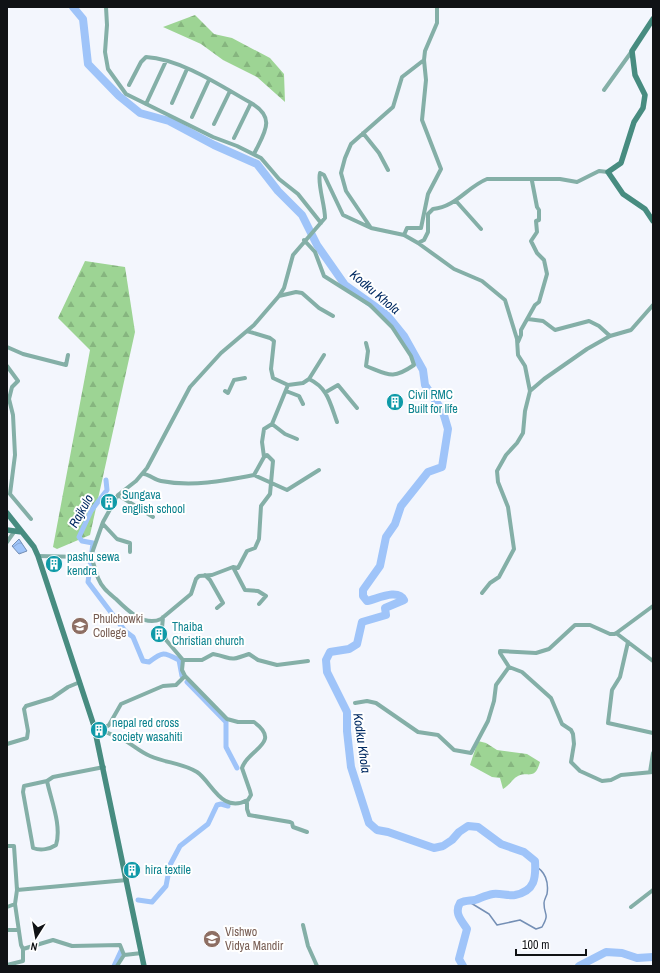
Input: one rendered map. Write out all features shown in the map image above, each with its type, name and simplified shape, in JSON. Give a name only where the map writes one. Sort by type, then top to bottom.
[{"type":"street","points":[[106,7],[107,25],[105,52],[108,69],[126,94],[213,137],[261,158],[279,178],[298,194],[321,223]]},
{"type":"street","points":[[404,235],[407,228],[421,228],[428,194],[441,169],[422,120],[426,80],[424,60],[425,51],[437,23],[437,7]]},
{"type":"street","points":[[604,90],[653,19]]},
{"type":"street","points":[[418,242],[424,240],[428,232],[428,214],[433,209],[440,208],[456,201],[480,182],[487,179],[532,181],[560,179],[577,182],[599,171],[608,172],[621,163],[634,122],[643,108],[645,95],[635,75],[632,51]]},
{"type":"street","points":[[129,85],[141,62],[146,57],[166,61],[187,69],[230,91],[262,109],[266,118],[266,127],[254,154]]},
{"type":"street","points":[[371,228],[346,191],[341,173],[351,144],[393,108],[402,78],[424,60]]},
{"type":"street","points":[[146,104],[166,61]]},
{"type":"street","points":[[172,103],[187,69]]},
{"type":"street","points":[[192,117],[209,80]]},
{"type":"street","points":[[214,124],[230,91]]},
{"type":"street","points":[[234,138],[251,103]]},
{"type":"street","points":[[363,133],[379,153],[388,170]]},
{"type":"street","points":[[608,172],[623,194],[645,209],[653,221]]},
{"type":"street","points":[[264,457],[267,455],[272,461],[272,482],[270,494],[261,506],[260,539],[255,548],[247,551],[238,568],[233,567],[212,576],[196,579],[191,594],[163,617],[155,621],[136,616],[124,609],[107,592],[98,578],[96,567],[90,555],[103,524],[118,495],[144,474],[178,413],[190,387],[221,354],[247,331],[279,296],[284,288],[293,255],[306,238],[325,218],[319,180],[320,173],[324,175],[343,215],[371,228],[404,235],[418,242],[454,269],[482,281],[505,300],[517,344],[518,355],[525,366],[530,391],[525,411],[523,433],[517,444],[506,455],[498,471],[498,482],[508,507],[514,549],[499,577],[490,583],[482,593]]},
{"type":"street","points":[[517,344],[522,335],[521,330],[535,305],[539,302],[547,274],[544,260],[537,253],[532,242],[537,232],[536,221],[539,220],[539,210],[537,207],[532,181]]},
{"type":"street","points":[[456,201],[481,229]]},
{"type":"street","points":[[306,238],[315,252],[324,276],[370,305],[392,327],[411,356],[414,365],[400,374],[392,375],[366,366],[368,351],[366,343]]},
{"type":"street","points":[[279,296],[296,292],[302,293],[318,308],[333,316]]},
{"type":"street","points":[[530,391],[544,379],[610,336],[631,330],[653,305]]},
{"type":"street","points":[[528,319],[543,321],[555,330],[589,321],[599,326],[610,336]]},
{"type":"street","points":[[247,331],[274,340],[271,369],[273,378],[288,385],[303,383],[309,380],[324,356]]},
{"type":"street","points":[[7,347],[23,354],[66,365],[68,355]]},
{"type":"street","points":[[7,366],[18,381],[12,387],[9,399],[13,415],[15,455],[10,494],[31,519]]},
{"type":"street","points":[[225,391],[228,393],[234,380],[245,378]]},
{"type":"street","points":[[309,380],[321,386],[326,392],[337,422]]},
{"type":"street","points":[[254,475],[264,457],[262,442],[264,429],[272,424],[288,385]]},
{"type":"street","points":[[326,392],[338,385],[357,408]]},
{"type":"street","points":[[286,391],[299,396],[304,404]]},
{"type":"street","points":[[272,424],[285,434],[297,439]]},
{"type":"street","points":[[144,474],[151,475],[159,481],[206,484],[254,475],[287,490],[319,470]]},
{"type":"street","points":[[118,495],[153,517]]},
{"type":"street","points":[[7,513],[34,547],[38,556],[94,726],[104,767],[144,966]]},
{"type":"street","points":[[103,524],[117,539],[130,543],[130,552]]},
{"type":"street","points":[[7,530],[22,532]]},
{"type":"street","points":[[7,542],[14,532]]},
{"type":"street","points":[[38,556],[90,555]]},
{"type":"street","points":[[233,567],[245,590],[258,591],[266,596],[259,604]]},
{"type":"street","points":[[206,576],[210,580],[223,603],[217,608]]},
{"type":"street","points":[[653,606],[616,633],[610,634],[590,626],[575,625],[549,649],[536,653],[500,651],[510,667],[522,672],[551,698],[562,724],[573,734],[574,744],[571,762],[580,771],[602,781],[611,780],[621,776],[651,772],[653,753]]},
{"type":"street","points":[[94,726],[110,736],[120,738],[149,755],[182,764],[194,771],[219,796],[228,801],[245,801],[251,795],[242,768],[250,757],[261,748],[265,738],[264,733],[254,722],[227,720],[185,676],[182,670],[183,660],[166,640],[162,628],[163,617]]},
{"type":"street","points":[[616,633],[653,661]]},
{"type":"street","points":[[628,642],[620,677],[612,690],[608,723],[653,733]]},
{"type":"street","points":[[183,660],[202,660],[213,654],[230,660],[240,659],[249,654],[262,661],[277,665],[308,661]]},
{"type":"street","points":[[354,703],[376,703],[418,732],[438,735],[454,750],[471,753],[488,721],[494,701],[496,686],[510,667]]},
{"type":"street","points":[[101,730],[109,725],[121,704],[163,686],[176,685],[185,676]]},
{"type":"street","points":[[7,744],[27,738],[28,731],[24,708],[26,706],[52,698],[68,686],[80,682]]},
{"type":"street","points":[[47,781],[58,831],[58,840],[56,845],[52,848],[38,850],[33,848],[23,792],[24,786],[47,781],[53,777],[104,767]]},
{"type":"street","points":[[245,801],[247,803],[247,809],[250,815],[292,823],[293,827],[307,832]]},
{"type":"street","points":[[7,846],[14,846],[17,890],[15,904],[23,949],[23,961],[7,965]]},
{"type":"street","points":[[17,890],[127,880]]},
{"type":"street","points":[[631,907],[653,890]]},
{"type":"street","points":[[7,907],[15,904]]},
{"type":"street","points":[[303,925],[308,946],[316,966]]},
{"type":"street","points":[[7,930],[19,930]]},
{"type":"street","points":[[23,949],[57,940],[72,946],[120,945],[124,955]]},
{"type":"street","points":[[124,955],[142,953]]},
{"type":"street","points":[[117,966],[124,955]]},
{"type":"green space","points":[[195,15],[214,34],[232,38],[270,58],[284,74],[285,102],[257,77],[223,60],[201,44],[163,27]]},
{"type":"green space","points":[[85,261],[125,267],[135,332],[90,535],[57,549],[53,547],[90,350],[58,318]]},
{"type":"green space","points":[[478,741],[486,743],[497,750],[527,754],[540,762],[538,768],[536,772],[531,774],[518,776],[503,789],[500,778],[492,777],[470,765]]},
{"type":"water","points":[[19,539],[27,551],[19,554],[12,546]]},
{"type":"waterway","name":"Kodku Khola","points":[[73,7],[83,19],[88,64],[119,96],[140,113],[169,121],[214,145],[257,164],[278,191],[302,215],[317,245],[345,285],[387,315],[404,336],[423,370],[425,385],[443,412],[448,429],[442,467],[428,472],[401,506],[395,524],[386,537],[380,566],[363,590],[363,596],[367,601],[387,595],[397,595],[404,600],[385,608],[386,615],[362,622],[357,644],[349,649],[330,652],[326,660],[327,672],[347,712],[347,731],[351,767],[369,823],[377,830],[388,832],[434,848],[443,846],[468,826],[478,827],[501,844],[524,852],[535,861],[533,883],[522,893],[515,895],[490,894],[475,900],[460,903],[458,913],[467,929],[459,959],[463,966]]},
{"type":"waterway","name":"Rajkulo","points":[[106,480],[107,490],[91,511],[79,537],[82,541],[93,543],[88,582],[125,631],[133,637],[143,661],[149,662],[161,654],[170,655],[179,660],[182,676]]},
{"type":"waterway","name":"Rajkulo","points":[[187,682],[226,722],[226,747],[237,768]]},
{"type":"waterway","points":[[138,900],[152,902],[166,886],[170,865],[180,846],[208,824],[217,805],[221,804],[228,806]]},
{"type":"waterway","points":[[466,900],[489,914],[497,925],[520,920],[536,929],[542,927],[546,917],[544,903],[547,894],[547,881],[544,874],[535,866]]},
{"type":"waterway","points":[[114,966],[121,951]]},
{"type":"waterway","name":"Kodku Khola","points":[[579,966],[606,952],[622,953],[637,958],[653,957]]},
{"type":"place","name":"Civil RMC Built for life","points":[[395,402]]},
{"type":"place","name":"Sungava english school","points":[[109,502]]},
{"type":"place","name":"pashu sewa kendra","points":[[54,564]]},
{"type":"place","name":"Phulchowki College","points":[[80,626]]},
{"type":"place","name":"Thaiba Christian church","points":[[159,634]]},
{"type":"place","name":"nepal red cross society wasahiti","points":[[99,730]]},
{"type":"place","name":"hira textile","points":[[132,870]]},
{"type":"place","name":"Vishwo Vidya Mandir","points":[[212,939]]}]
